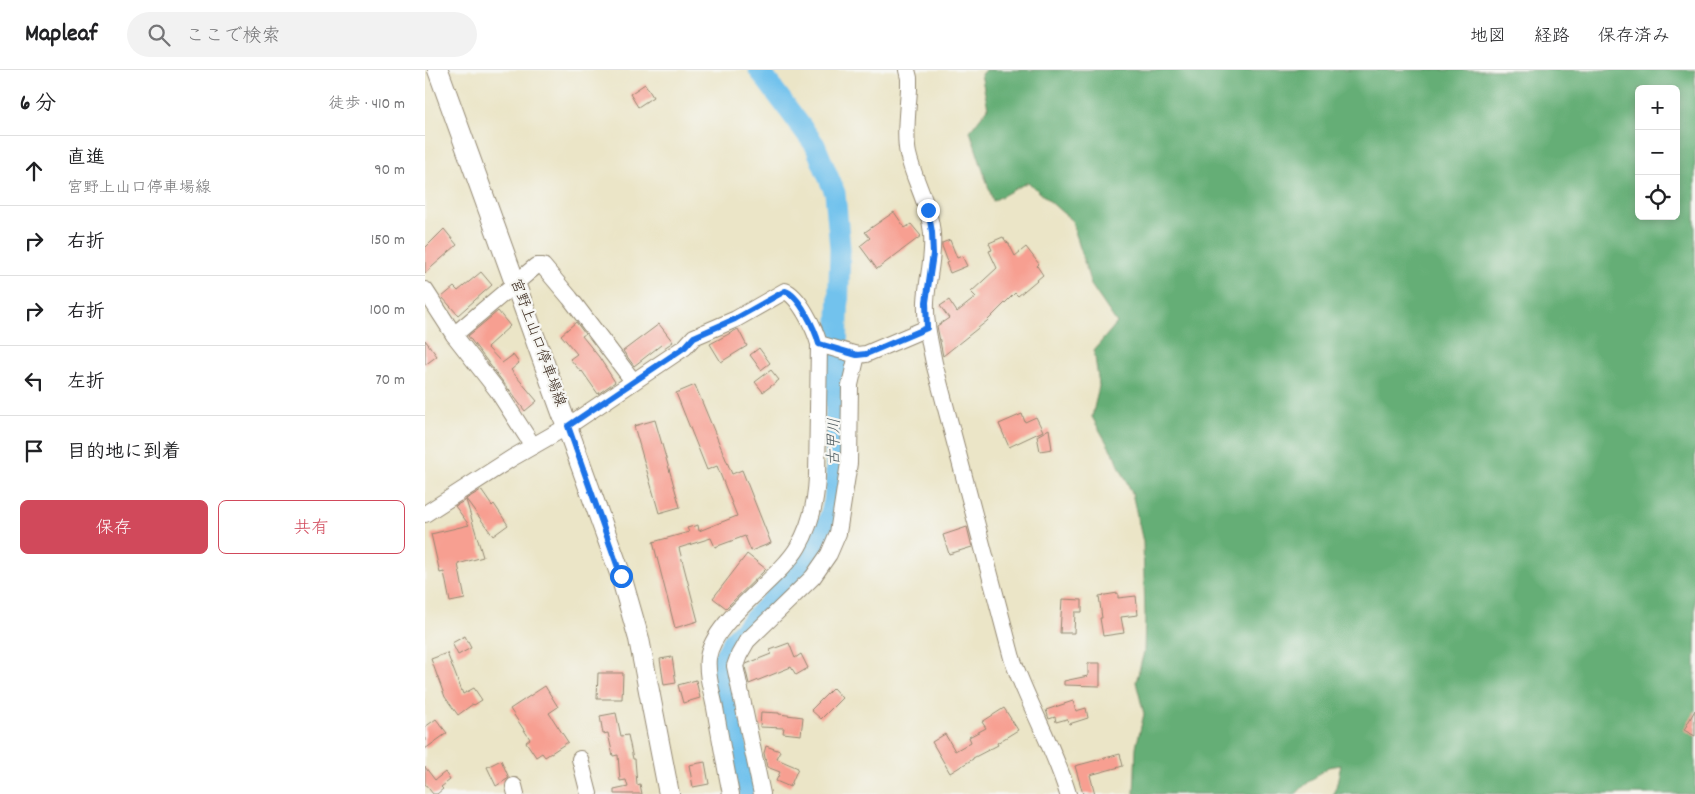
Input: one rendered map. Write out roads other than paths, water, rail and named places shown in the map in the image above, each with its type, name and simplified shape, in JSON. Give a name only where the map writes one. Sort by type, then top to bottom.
[{"type":"main road","name":"宮野上山口停車場線","points":[[438,70],[621,576],[639,639],[669,794]]},
{"type":"street","points":[[907,70],[909,78],[907,151],[928,210],[932,232],[933,254],[926,302],[927,328],[934,363],[1012,658],[1022,686],[1063,777],[1068,794]]},
{"type":"street","points":[[454,334],[536,266],[543,266],[570,298],[633,381]]},
{"type":"street","points":[[425,290],[454,334],[497,390],[533,446]]},
{"type":"street","points":[[425,514],[568,426],[685,347],[694,337],[735,319],[785,291],[790,292],[800,305],[822,344],[816,497],[809,523],[798,547],[726,625],[714,640],[708,659],[709,680],[731,794]]},
{"type":"street","points":[[822,344],[852,353],[866,354],[927,328]]},
{"type":"street","points":[[762,794],[735,666],[747,641],[813,577],[829,554],[838,532],[849,463],[852,353]]},
{"type":"street","points":[[580,759],[589,794]]},
{"type":"waterway","name":"古甲川","points":[[750,794],[721,686],[722,660],[734,640],[811,559],[828,522],[834,502],[840,248],[835,193],[815,145],[759,70]]}]
